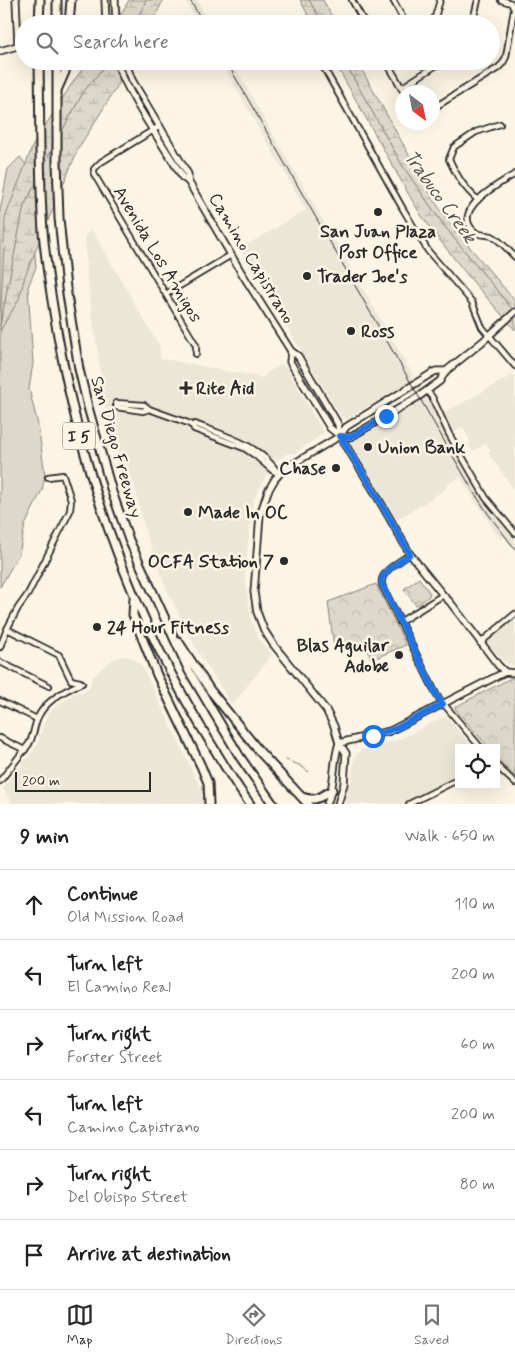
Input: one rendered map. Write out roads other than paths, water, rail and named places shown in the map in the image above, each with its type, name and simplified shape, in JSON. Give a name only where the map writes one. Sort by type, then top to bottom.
[{"type":"highway","points":[[39,15],[40,0]]},
{"type":"highway","points":[[57,0],[57,15]]},
{"type":"highway","points":[[70,15],[71,0]]},
{"type":"highway","name":"San Diego Freeway","points":[[39,70],[43,232],[66,380],[81,440],[105,520],[134,594],[161,655],[223,764],[250,804]]},
{"type":"highway","name":"San Diego Freeway","points":[[57,70],[59,218],[66,288],[79,369],[112,492],[129,540],[189,671],[240,757],[272,804]]},
{"type":"highway","points":[[56,94],[65,70]]},
{"type":"highway","points":[[134,594],[134,615],[157,675],[208,783],[209,804]]},
{"type":"highway","points":[[166,622],[210,690],[259,751],[308,804]]},
{"type":"highway","points":[[302,797],[312,800],[317,799],[332,790]]},
{"type":"main road","points":[[16,0],[18,15]]},
{"type":"main road","points":[[104,0],[105,15]]},
{"type":"main road","points":[[115,0],[116,15]]},
{"type":"main road","points":[[0,51],[15,47]]},
{"type":"main road","name":"Camino Capistrano","points":[[120,70],[125,83],[153,130],[183,178],[188,181],[291,352],[298,356],[338,424],[340,436]]},
{"type":"main road","name":"Camino Capistrano","points":[[128,70],[188,174],[188,181]]},
{"type":"main road","points":[[340,436],[351,437],[427,391],[440,381],[446,371],[515,312]]},
{"type":"main road","name":"Camino Capistrano","points":[[291,352],[290,362],[330,428],[340,436],[410,554],[505,672]]},
{"type":"main road","points":[[338,804],[344,784],[346,752],[340,743],[326,710],[268,637],[256,607],[254,592],[260,515],[268,491],[279,474],[340,436],[346,427],[432,373],[446,371]]},
{"type":"main road","points":[[340,743],[390,731],[505,672],[515,673]]},
{"type":"main road","points":[[327,804],[332,790],[336,754],[340,743]]},
{"type":"street","points":[[352,0],[360,15]]},
{"type":"street","points":[[393,0],[401,15]]},
{"type":"street","points":[[436,15],[440,0]]},
{"type":"street","points":[[474,15],[478,0]]},
{"type":"street","points":[[500,67],[506,57],[514,9],[511,3],[501,0]]},
{"type":"street","points":[[325,70],[428,251],[472,302],[482,327],[515,366]]},
{"type":"street","points":[[391,70],[399,85]]},
{"type":"street","points":[[409,85],[430,70]]},
{"type":"street","points":[[440,104],[495,70]]},
{"type":"street","points":[[478,200],[467,190],[457,176],[450,159],[454,147],[476,132],[500,124]]},
{"type":"street","points":[[153,130],[160,126]]},
{"type":"street","name":"Avenida Los Amigos","points":[[153,130],[101,162],[94,169],[94,174],[196,345],[196,354]]},
{"type":"street","points":[[515,174],[512,179],[491,188],[478,200],[468,216],[470,227],[476,233],[489,235],[496,239],[513,251],[515,257]]},
{"type":"street","points":[[166,294],[231,255]]},
{"type":"street","points":[[427,391],[486,498],[515,533]]},
{"type":"street","points":[[116,405],[143,411],[149,410],[193,426],[196,424],[246,444],[274,466],[279,474]]},
{"type":"street","points":[[0,647],[7,629],[28,594],[70,511],[70,500],[63,475],[48,477]]},
{"type":"street","points":[[410,554],[385,573],[381,579],[382,585],[437,696],[478,744]]},
{"type":"street","points":[[400,622],[443,595]]},
{"type":"street","points":[[480,643],[515,614]]},
{"type":"street","points":[[1,778],[33,738],[37,719],[44,707],[52,699],[82,683],[71,680],[59,655],[7,629]]},
{"type":"street","points":[[0,662],[49,686]]},
{"type":"street","points":[[0,701],[37,719]]},
{"type":"street","points":[[0,738],[25,750]]},
{"type":"street","points":[[500,769],[515,783]]},
{"type":"street","points":[[409,804],[455,781]]},
{"type":"waterway","points":[[139,15],[146,0]]},
{"type":"waterway","name":"Trabuco Creek","points":[[309,0],[318,15]]},
{"type":"waterway","points":[[60,135],[84,91],[102,70]]},
{"type":"waterway","name":"Trabuco Creek","points":[[349,70],[402,165],[445,227],[513,310]]},
{"type":"waterway","points":[[44,166],[54,145]]},
{"type":"waterway","points":[[0,325],[24,206],[38,179]]},
{"type":"waterway","points":[[286,760],[299,765],[309,772]]},
{"type":"railway","points":[[190,0],[199,15]]},
{"type":"railway","points":[[231,70],[473,491],[515,549]]},
{"type":"place","name":"San Juan Plaza Post Office","points":[[378,212]]},
{"type":"place","name":"Trader Joe's","points":[[307,276]]},
{"type":"place","name":"Ross","points":[[351,331]]},
{"type":"place","name":"Rite Aid","points":[[186,388]]},
{"type":"place","name":"Union Bank","points":[[368,447]]},
{"type":"place","name":"Chase","points":[[336,468]]},
{"type":"place","name":"Made In OC","points":[[188,512]]},
{"type":"place","name":"OCFA Station 7","points":[[284,561]]},
{"type":"place","name":"24 Hour Fitness","points":[[97,627]]},
{"type":"place","name":"Blas Aguilar Adobe","points":[[399,655]]}]
